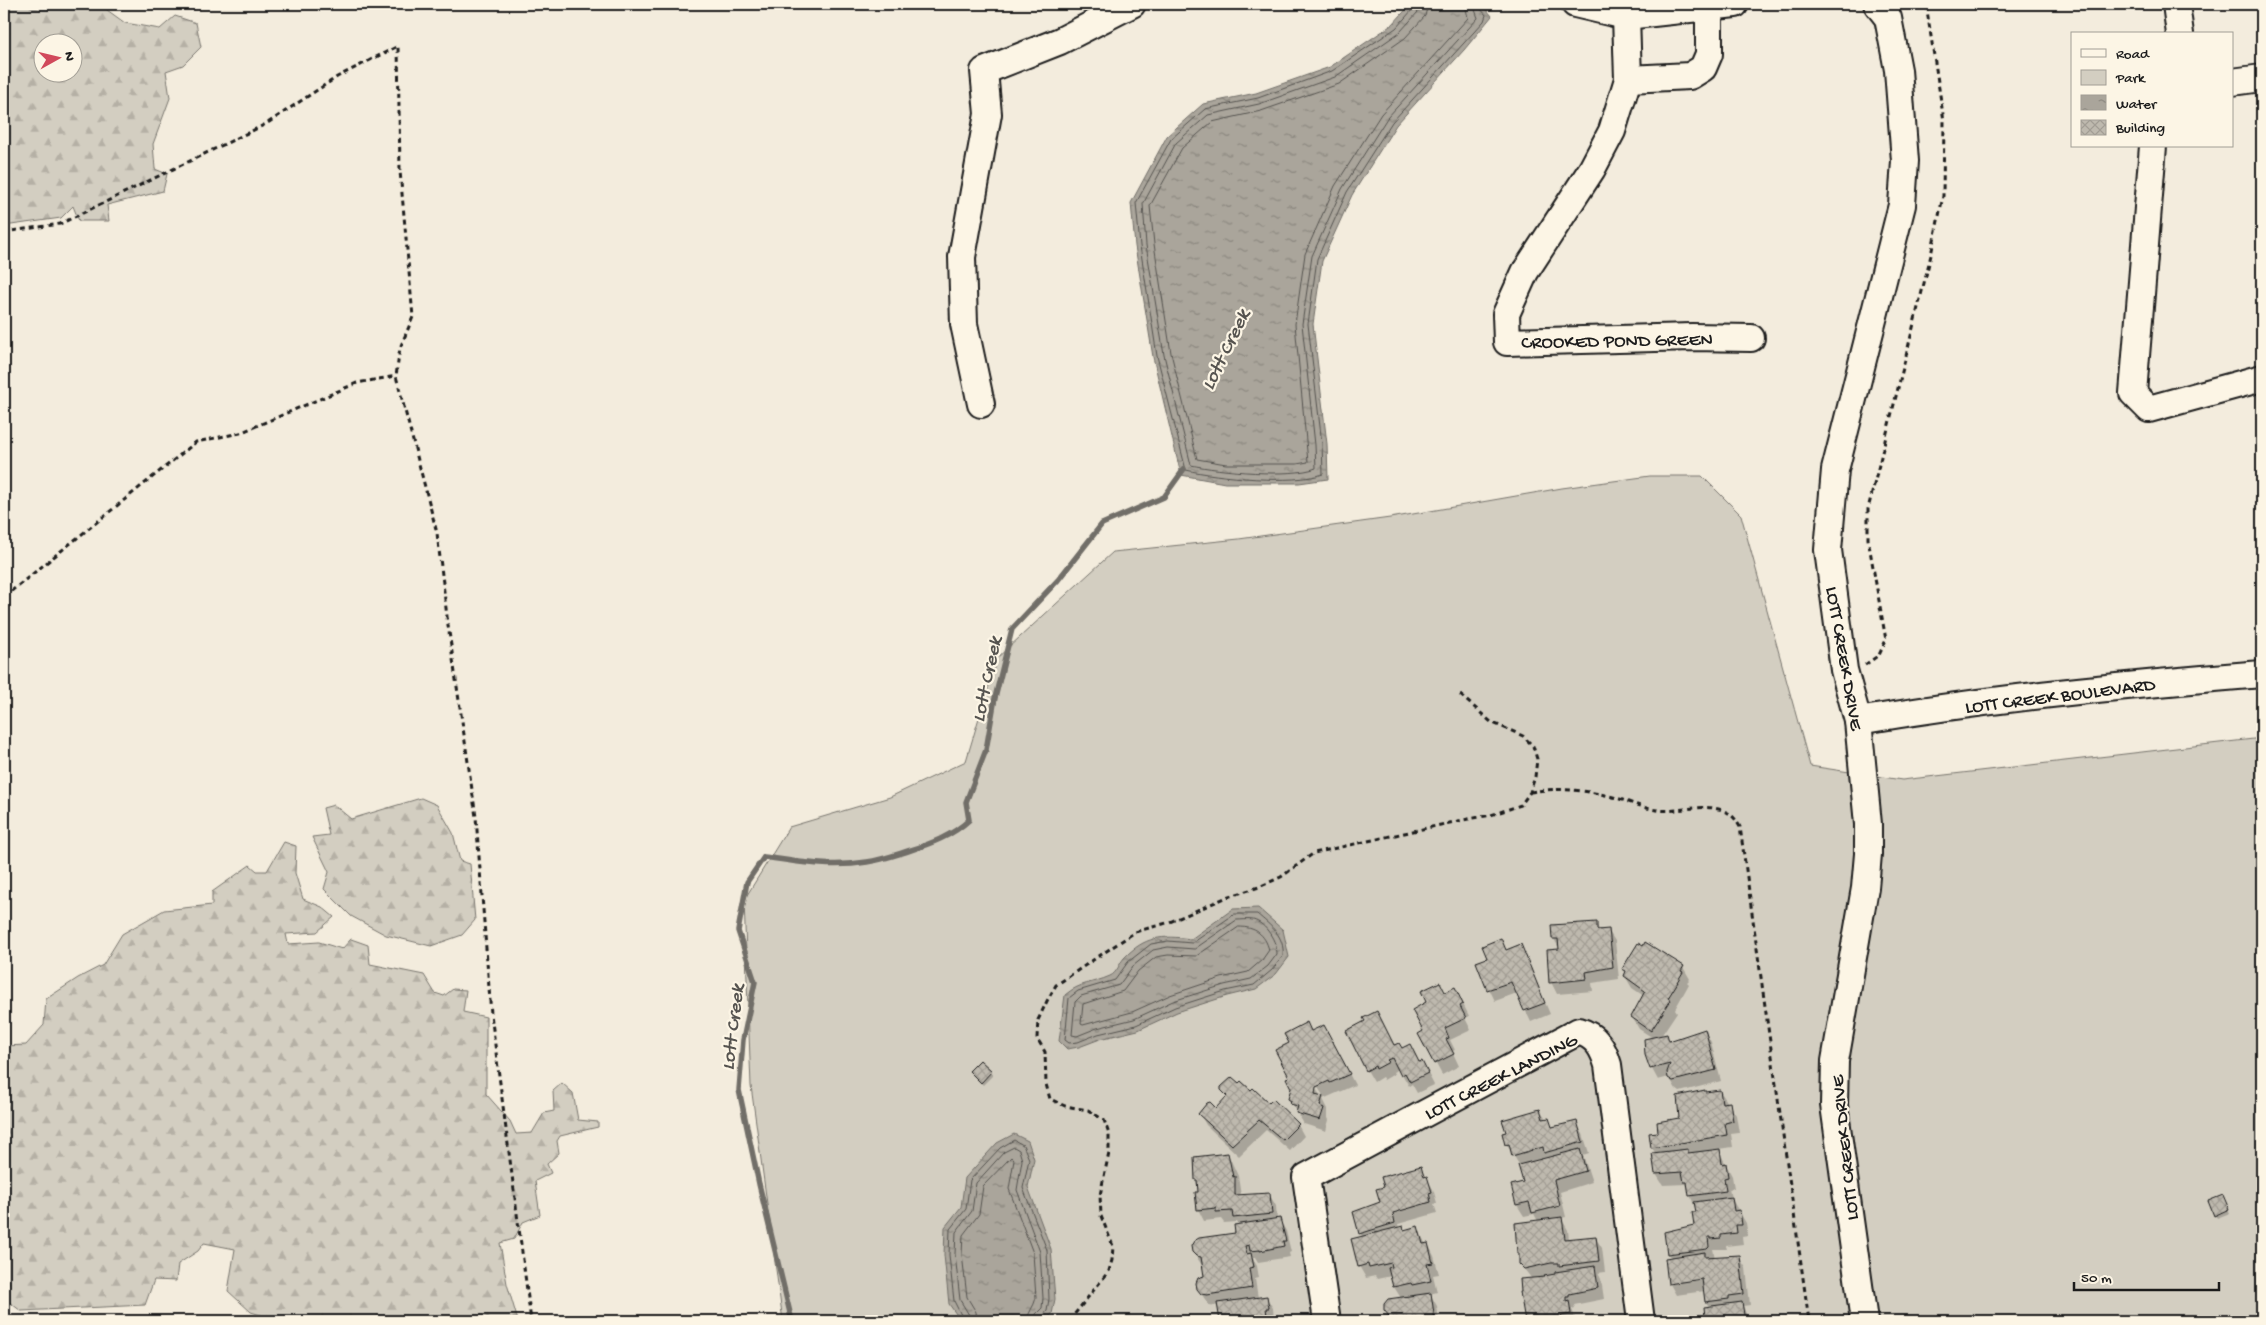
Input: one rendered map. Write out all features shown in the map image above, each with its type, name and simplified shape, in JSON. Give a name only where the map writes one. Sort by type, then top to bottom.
[{"type":"street","points":[[981,404],[964,324],[962,257],[988,114],[984,72],[1060,41],[1132,4]]},
{"type":"street","points":[[1574,4],[1626,16],[1735,4]]},
{"type":"street","name":"LOTT CREEK DRIVE","points":[[1864,1321],[1834,1105],[1835,1061],[1865,888],[1868,854],[1864,769],[1858,721],[1844,670],[1828,550],[1835,470],[1902,205],[1905,161],[1898,70],[1888,18],[1877,4]]},
{"type":"street","points":[[2176,4],[2180,32]]},
{"type":"street","points":[[1628,78],[1690,76],[1703,68],[1709,54],[1709,7]]},
{"type":"street","name":"CROOKED POND GREEN","points":[[1626,16],[1628,78],[1612,131],[1592,169],[1525,272],[1506,314],[1507,342],[1673,337],[1751,338]]},
{"type":"street","points":[[2234,82],[2262,78]]},
{"type":"street","points":[[2153,148],[2134,393],[2149,410],[2262,378]]},
{"type":"street","name":"LOTT CREEK BOULEVARD","points":[[1858,721],[1919,711],[2143,684],[2262,674]]},
{"type":"street","name":"LOTT CREEK LANDING","points":[[1326,1321],[1306,1177],[1579,1031],[1590,1034],[1598,1042],[1608,1065],[1641,1321]]},
{"type":"path","points":[[1844,670],[1864,665],[1879,655],[1886,640],[1868,539],[1868,509],[1931,254],[1943,196],[1944,121],[1926,4]]},
{"type":"path","points":[[4,232],[60,224],[266,124],[337,77],[398,46],[400,171],[413,317],[400,348],[396,376],[437,533],[448,625],[476,818],[490,1014],[531,1321]]},
{"type":"path","points":[[4,597],[196,442],[240,433],[357,383],[396,376]]},
{"type":"path","points":[[1069,1321],[1109,1271],[1112,1260],[1113,1246],[1101,1216],[1100,1195],[1109,1153],[1109,1134],[1104,1120],[1088,1110],[1065,1106],[1050,1099],[1046,1084],[1045,1052],[1037,1038],[1038,1020],[1056,985],[1134,932],[1170,922],[1227,897],[1259,888],[1281,877],[1314,853],[1509,811],[1521,805],[1530,792],[1535,777],[1537,759],[1533,746],[1523,736],[1491,722],[1458,693]]},
{"type":"path","points":[[1530,792],[1552,788],[1578,790],[1614,797],[1657,810],[1676,811],[1703,807],[1720,810],[1734,816],[1740,827],[1809,1321]]},
{"type":"green space","points":[[4,4],[88,4],[103,7],[125,23],[160,29],[175,16],[196,23],[201,47],[183,65],[166,71],[170,98],[153,144],[155,169],[167,174],[163,191],[107,205],[109,221],[79,221],[73,206],[61,218],[4,226]]},
{"type":"green space","points":[[1650,476],[1702,476],[1741,515],[1810,766],[1902,780],[2262,738],[2262,1321],[783,1321],[751,1086],[744,900],[789,827],[890,797],[966,761],[997,658],[1113,552],[1239,539],[1390,518],[1562,488]]},
{"type":"green space","points":[[421,798],[437,805],[453,833],[460,861],[470,864],[475,920],[462,935],[431,946],[386,935],[351,916],[324,889],[329,872],[312,837],[329,835],[323,808],[334,805],[351,819]]},
{"type":"green space","points":[[284,842],[296,846],[295,873],[303,899],[322,907],[334,917],[317,932],[286,934],[288,944],[319,942],[342,949],[351,939],[368,945],[370,964],[424,975],[435,993],[444,996],[453,989],[466,990],[463,1012],[486,1017],[486,1094],[510,1121],[516,1134],[532,1133],[544,1113],[554,1111],[553,1091],[562,1083],[573,1093],[578,1120],[598,1122],[598,1127],[560,1136],[557,1141],[559,1153],[547,1164],[551,1173],[535,1181],[540,1215],[523,1222],[514,1239],[500,1243],[507,1284],[518,1321],[280,1321],[251,1312],[228,1291],[235,1249],[204,1243],[198,1251],[178,1264],[176,1281],[154,1280],[145,1305],[21,1311],[4,1298],[4,1046],[26,1045],[44,1025],[46,999],[78,978],[103,965],[122,934],[164,910],[212,905],[212,892],[250,865],[257,871],[267,871]]},
{"type":"water","points":[[1411,4],[1482,4],[1492,16],[1396,125],[1352,195],[1322,261],[1313,324],[1327,444],[1328,479],[1299,483],[1225,483],[1181,475],[1153,357],[1135,246],[1131,203],[1167,136],[1203,104],[1256,93],[1330,67],[1393,24]]},
{"type":"water","points":[[1258,908],[1283,930],[1289,957],[1276,974],[1256,989],[1177,1012],[1138,1030],[1100,1039],[1079,1047],[1067,1049],[1059,1041],[1065,995],[1081,985],[1112,975],[1124,958],[1139,945],[1163,937],[1191,939],[1233,909]]},
{"type":"water","points":[[1014,1134],[1028,1141],[1034,1159],[1028,1187],[1051,1249],[1055,1299],[1052,1314],[1044,1321],[961,1321],[949,1304],[944,1255],[945,1227],[961,1207],[965,1178],[997,1143]]},
{"type":"building","points":[[1597,922],[1597,930],[1609,929],[1613,967],[1586,972],[1587,979],[1549,983],[1547,950],[1559,949],[1558,939],[1552,939],[1551,925]]},
{"type":"building","points":[[1501,938],[1506,950],[1521,944],[1545,1003],[1524,1011],[1511,982],[1487,990],[1476,962],[1487,958],[1482,946]]},
{"type":"building","points":[[1645,942],[1684,966],[1678,982],[1668,998],[1671,1000],[1651,1031],[1631,1017],[1645,991],[1624,976],[1626,971],[1622,969],[1638,943],[1643,946]]},
{"type":"building","points":[[1440,982],[1445,992],[1455,987],[1463,1004],[1460,1006],[1466,1018],[1445,1028],[1449,1038],[1446,1039],[1454,1054],[1434,1064],[1418,1034],[1423,1031],[1412,1010],[1426,1002],[1421,991]]},
{"type":"building","points":[[1377,1011],[1394,1045],[1399,1043],[1402,1048],[1410,1044],[1419,1062],[1422,1061],[1428,1073],[1410,1082],[1405,1073],[1401,1076],[1392,1058],[1387,1060],[1389,1062],[1376,1069],[1375,1066],[1366,1071],[1346,1031],[1365,1021],[1363,1018]]},
{"type":"building","points":[[1307,1022],[1311,1031],[1324,1025],[1350,1074],[1316,1087],[1315,1094],[1323,1096],[1320,1106],[1324,1108],[1320,1120],[1296,1113],[1298,1106],[1290,1104],[1291,1101],[1288,1099],[1291,1088],[1286,1078],[1289,1077],[1275,1050],[1289,1043],[1284,1034]]},
{"type":"building","points":[[1705,1029],[1716,1070],[1673,1081],[1668,1078],[1667,1072],[1670,1064],[1650,1069],[1645,1055],[1644,1039],[1667,1034],[1669,1041]]},
{"type":"building","points":[[980,1060],[992,1071],[981,1083],[969,1071]]},
{"type":"building","points":[[1232,1077],[1239,1083],[1241,1081],[1251,1090],[1253,1088],[1269,1103],[1273,1099],[1299,1124],[1283,1140],[1259,1120],[1232,1145],[1198,1114],[1210,1102],[1216,1108],[1227,1096],[1221,1090],[1221,1087]]},
{"type":"building","points":[[1705,1090],[1705,1092],[1720,1090],[1722,1103],[1730,1102],[1733,1121],[1725,1123],[1727,1135],[1651,1148],[1649,1133],[1658,1132],[1657,1122],[1679,1118],[1677,1096]]},
{"type":"building","points":[[1540,1109],[1543,1119],[1549,1118],[1552,1127],[1577,1121],[1583,1142],[1544,1153],[1543,1147],[1512,1156],[1509,1144],[1505,1145],[1502,1133],[1506,1132],[1502,1120]]},
{"type":"building","points":[[1580,1149],[1586,1171],[1554,1180],[1560,1206],[1532,1213],[1529,1202],[1516,1205],[1511,1185],[1523,1182],[1518,1165]]},
{"type":"building","points":[[1688,1149],[1688,1153],[1720,1149],[1722,1164],[1726,1163],[1728,1177],[1724,1178],[1726,1191],[1689,1196],[1687,1182],[1684,1182],[1682,1172],[1655,1174],[1652,1153]]},
{"type":"building","points":[[1228,1153],[1233,1177],[1235,1176],[1235,1195],[1270,1193],[1272,1214],[1233,1218],[1232,1211],[1216,1212],[1216,1208],[1197,1210],[1195,1192],[1198,1192],[1197,1180],[1195,1180],[1194,1157]]},
{"type":"building","points":[[1421,1166],[1424,1177],[1427,1176],[1432,1192],[1429,1193],[1431,1202],[1393,1213],[1395,1223],[1359,1234],[1353,1212],[1380,1202],[1376,1189],[1384,1187],[1381,1177]]},
{"type":"building","points":[[2223,1195],[2229,1209],[2214,1216],[2208,1201]]},
{"type":"building","points":[[1732,1197],[1734,1211],[1740,1210],[1742,1225],[1736,1225],[1737,1233],[1721,1235],[1721,1238],[1711,1239],[1711,1237],[1708,1237],[1709,1247],[1707,1249],[1667,1254],[1664,1232],[1694,1225],[1692,1212],[1696,1212],[1694,1202]]},
{"type":"building","points":[[1562,1217],[1565,1239],[1596,1236],[1599,1261],[1559,1266],[1559,1263],[1551,1263],[1524,1269],[1519,1264],[1515,1223]]},
{"type":"building","points":[[1280,1218],[1286,1241],[1283,1241],[1284,1246],[1250,1251],[1249,1245],[1245,1246],[1247,1254],[1251,1253],[1254,1267],[1249,1268],[1252,1288],[1207,1295],[1201,1294],[1197,1289],[1196,1283],[1198,1278],[1204,1276],[1201,1257],[1196,1256],[1192,1252],[1191,1246],[1194,1241],[1199,1238],[1235,1233],[1234,1225]]},
{"type":"building","points":[[1403,1226],[1404,1230],[1418,1226],[1423,1244],[1428,1243],[1433,1263],[1427,1264],[1431,1281],[1393,1287],[1388,1268],[1392,1267],[1391,1263],[1369,1268],[1368,1264],[1358,1267],[1351,1239]]},
{"type":"building","points":[[1705,1252],[1705,1257],[1740,1255],[1744,1294],[1729,1296],[1729,1299],[1705,1302],[1702,1279],[1668,1284],[1665,1258]]},
{"type":"building","points":[[1595,1266],[1598,1288],[1569,1294],[1569,1297],[1566,1297],[1566,1301],[1569,1300],[1571,1314],[1561,1316],[1561,1319],[1525,1321],[1520,1292],[1520,1279],[1545,1277],[1555,1274],[1555,1272]]},
{"type":"building","points":[[1431,1293],[1435,1321],[1375,1321],[1389,1316],[1384,1310],[1384,1304],[1388,1299]]},
{"type":"building","points":[[1267,1296],[1269,1308],[1266,1308],[1267,1316],[1271,1321],[1220,1321],[1217,1303]]},
{"type":"building","points":[[1742,1302],[1745,1321],[1701,1321],[1701,1317],[1705,1317],[1704,1307]]},
{"type":"waterway","name":"Lott Creek","points":[[792,1321],[759,1184],[739,1090],[743,1040],[755,982],[738,931],[747,882],[764,857],[828,864],[854,864],[872,861],[893,856],[932,842],[955,831],[969,820],[966,802],[986,750],[995,698],[1012,629],[1058,580],[1102,524],[1164,497],[1184,469]]}]
